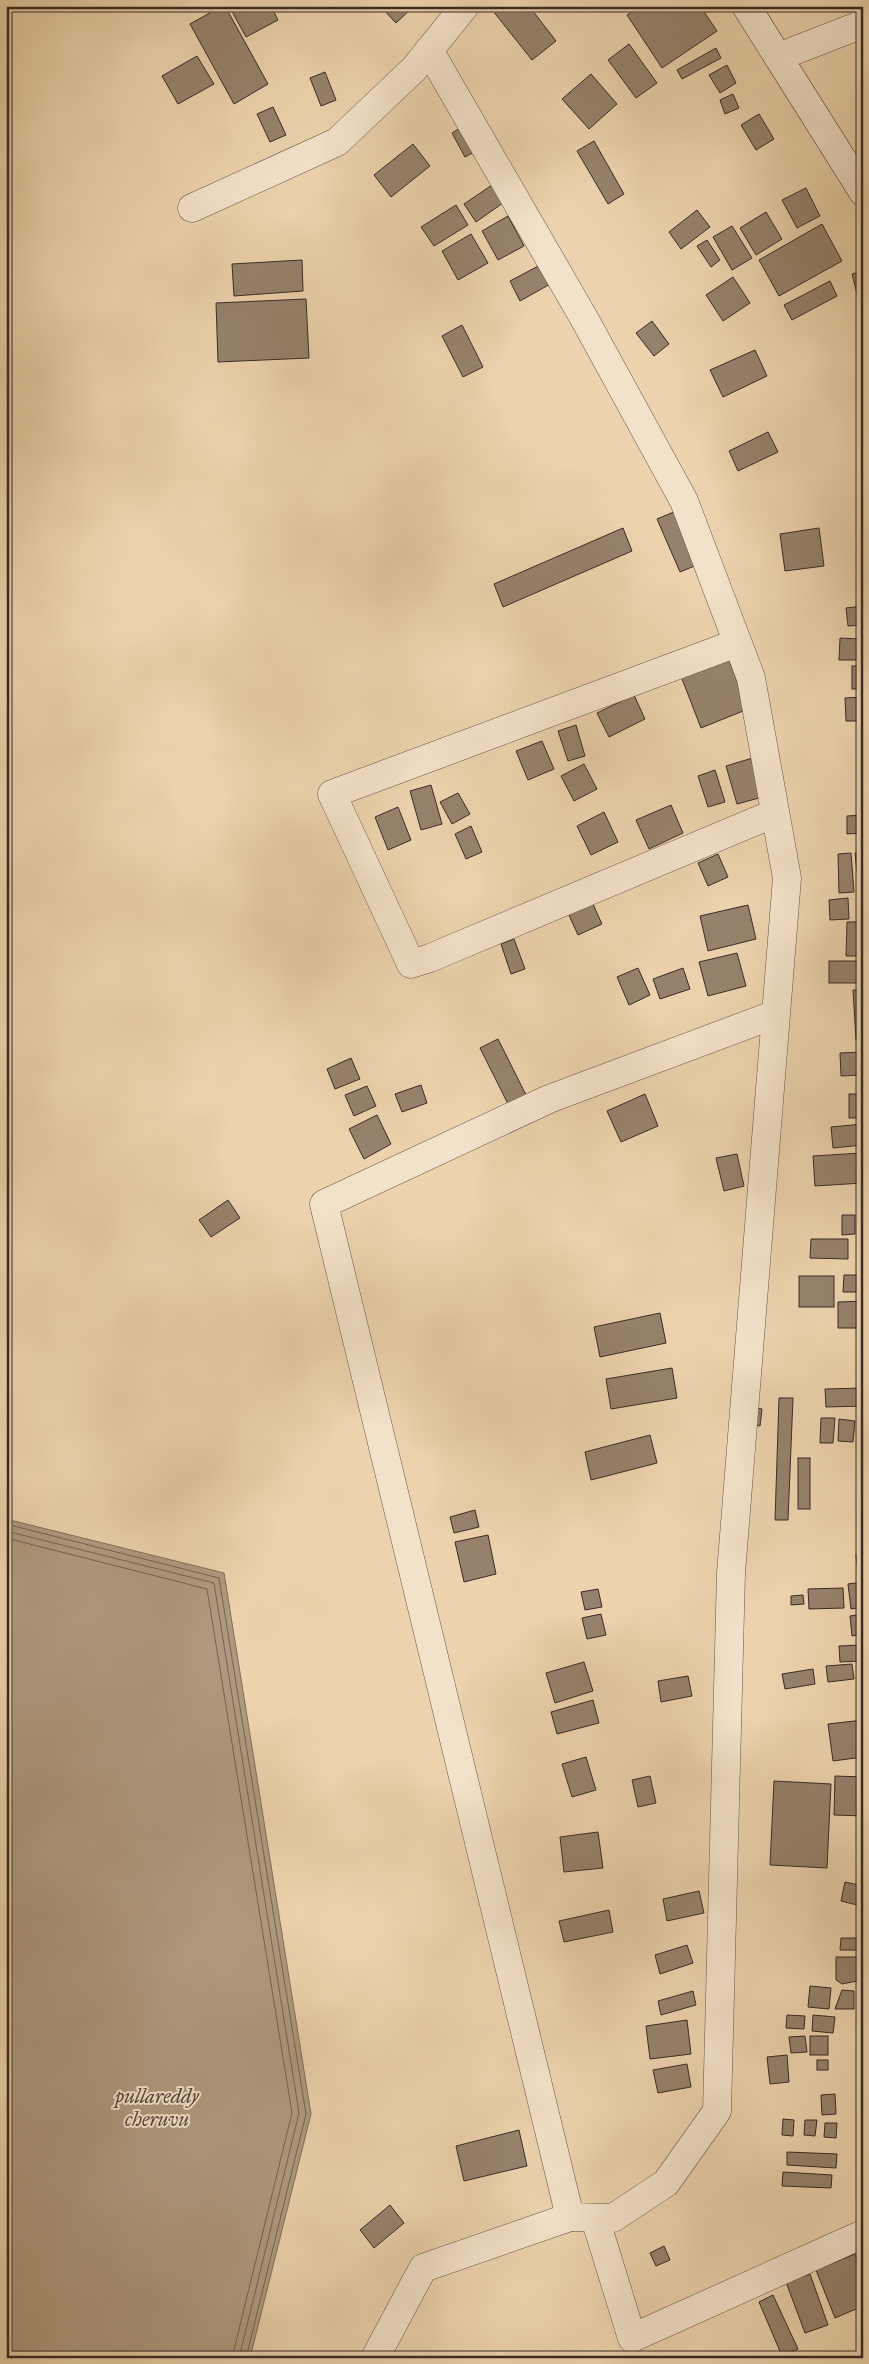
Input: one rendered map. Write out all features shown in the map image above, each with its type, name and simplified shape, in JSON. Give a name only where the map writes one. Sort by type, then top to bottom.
[{"type":"street","points":[[192,208],[337,142],[414,69],[465,6]]},
{"type":"street","points":[[746,6],[863,192]]},
{"type":"street","points":[[778,57],[863,24]]},
{"type":"street","points":[[374,2358],[423,2268],[582,2218],[613,2218],[666,2183],[717,2112],[731,1573],[787,878],[751,678],[684,501],[585,320],[429,50]]},
{"type":"street","points":[[737,643],[332,794],[411,964],[775,813]]},
{"type":"street","points":[[776,1014],[548,1098],[324,1204],[582,2218],[636,2348],[863,2234]]},
{"type":"water","name":"pullareddy cheruvu","points":[[6,1519],[224,1573],[311,2114],[250,2358],[6,2358]]},
{"type":"building","points":[[225,6],[268,84],[234,104],[190,24]]},
{"type":"building","points":[[229,6],[271,6],[278,20],[246,37]]},
{"type":"building","points":[[380,6],[414,6],[396,23]]},
{"type":"building","points":[[500,6],[529,6],[556,41],[532,60],[493,11]]},
{"type":"building","points":[[641,6],[700,6],[717,31],[662,68],[627,15]]},
{"type":"building","points":[[629,44],[657,83],[636,98],[608,60]]},
{"type":"building","points":[[716,48],[721,58],[682,79],[677,70]]},
{"type":"building","points":[[197,56],[214,84],[178,104],[162,76]]},
{"type":"building","points":[[727,65],[736,83],[720,93],[709,75]]},
{"type":"building","points":[[325,72],[336,100],[321,106],[310,78]]},
{"type":"building","points":[[591,74],[617,104],[589,129],[562,99]]},
{"type":"building","points":[[733,94],[739,108],[725,114],[720,100]]},
{"type":"building","points":[[273,107],[286,135],[270,142],[257,114]]},
{"type":"building","points":[[759,114],[774,139],[756,150],[741,125]]},
{"type":"building","points":[[468,123],[482,148],[465,157],[452,133]]},
{"type":"building","points":[[594,141],[624,194],[608,204],[577,151]]},
{"type":"building","points":[[413,144],[430,166],[391,197],[374,175]]},
{"type":"building","points":[[498,181],[510,198],[476,222],[464,204]]},
{"type":"building","points":[[806,188],[820,216],[797,228],[782,200]]},
{"type":"building","points":[[456,205],[468,225],[434,246],[421,227]]},
{"type":"building","points":[[697,210],[710,227],[681,249],[669,232]]},
{"type":"building","points":[[766,212],[782,239],[756,255],[740,228]]},
{"type":"building","points":[[508,216],[524,246],[498,260],[482,231]]},
{"type":"building","points":[[822,224],[842,261],[779,296],[759,260]]},
{"type":"building","points":[[732,226],[752,258],[732,270],[713,237]]},
{"type":"building","points":[[471,234],[488,263],[458,280],[442,251]]},
{"type":"building","points":[[707,240],[720,260],[711,267],[697,246]]},
{"type":"building","points":[[302,260],[303,291],[234,296],[232,264]]},
{"type":"building","points":[[542,264],[552,283],[520,301],[510,281]]},
{"type":"building","points":[[863,271],[863,318],[852,274]]},
{"type":"building","points":[[733,277],[750,303],[723,321],[706,295]]},
{"type":"building","points":[[830,281],[837,296],[792,320],[784,305]]},
{"type":"building","points":[[306,299],[309,358],[218,362],[216,303]]},
{"type":"building","points":[[652,321],[669,344],[654,356],[636,333]]},
{"type":"building","points":[[462,325],[483,367],[463,377],[442,336]]},
{"type":"building","points":[[755,350],[767,376],[723,397],[710,370]]},
{"type":"building","points":[[861,401],[863,401],[863,417],[862,417]]},
{"type":"building","points":[[768,432],[778,452],[738,471],[729,451]]},
{"type":"building","points":[[681,509],[704,562],[680,572],[657,519]]},
{"type":"building","points":[[623,528],[632,551],[503,607],[494,584]]},
{"type":"building","points":[[819,528],[824,566],[785,571],[780,534]]},
{"type":"building","points":[[863,606],[863,625],[848,626],[846,608]]},
{"type":"building","points":[[840,638],[860,639],[859,660],[839,660]]},
{"type":"building","points":[[726,652],[748,709],[701,728],[679,671]]},
{"type":"building","points":[[852,666],[863,666],[863,689],[852,689]]},
{"type":"building","points":[[634,695],[645,719],[609,737],[597,713]]},
{"type":"building","points":[[863,697],[863,721],[846,721],[845,698]]},
{"type":"building","points":[[576,725],[585,756],[568,761],[558,731]]},
{"type":"building","points":[[542,741],[554,769],[528,780],[516,751]]},
{"type":"building","points":[[759,756],[770,795],[737,804],[726,766]]},
{"type":"building","points":[[584,764],[597,789],[574,801],[561,776]]},
{"type":"building","points":[[715,770],[725,802],[708,807],[698,776]]},
{"type":"building","points":[[859,771],[863,771],[863,793],[859,793]]},
{"type":"building","points":[[431,785],[442,824],[421,830],[410,791]]},
{"type":"building","points":[[458,793],[470,814],[452,824],[440,802]]},
{"type":"building","points":[[671,805],[683,833],[649,849],[636,820]]},
{"type":"building","points":[[398,807],[411,840],[388,850],[375,817]]},
{"type":"building","points":[[604,812],[618,842],[591,855],[577,826]]},
{"type":"building","points":[[863,815],[863,833],[847,834],[847,816]]},
{"type":"building","points":[[471,826],[482,852],[466,859],[455,834]]},
{"type":"building","points":[[851,853],[854,892],[839,893],[838,854]]},
{"type":"building","points":[[855,853],[863,853],[863,873],[857,873]]},
{"type":"building","points":[[718,854],[728,877],[708,886],[698,863]]},
{"type":"building","points":[[848,898],[849,919],[830,920],[829,900]]},
{"type":"building","points":[[592,902],[602,924],[578,935],[568,913]]},
{"type":"building","points":[[748,905],[756,939],[708,951],[700,916]]},
{"type":"building","points":[[847,922],[863,922],[863,956],[846,956]]},
{"type":"building","points":[[514,939],[525,969],[511,974],[501,944]]},
{"type":"building","points":[[737,953],[746,986],[708,996],[699,962]]},
{"type":"building","points":[[829,961],[863,961],[863,983],[829,983]]},
{"type":"building","points":[[638,968],[650,995],[629,1005],[617,977]]},
{"type":"building","points":[[683,968],[690,989],[660,999],[653,979]]},
{"type":"building","points":[[853,990],[863,990],[863,1039],[856,1040]]},
{"type":"building","points":[[498,1039],[527,1097],[509,1106],[480,1048]]},
{"type":"building","points":[[863,1052],[863,1075],[841,1076],[840,1053]]},
{"type":"building","points":[[351,1058],[360,1079],[335,1089],[327,1069]]},
{"type":"building","points":[[421,1085],[427,1103],[402,1112],[395,1094]]},
{"type":"building","points":[[367,1086],[376,1106],[354,1116],[345,1095]]},
{"type":"building","points":[[645,1094],[658,1126],[621,1142],[607,1111]]},
{"type":"building","points":[[849,1094],[863,1094],[863,1118],[849,1118]]},
{"type":"building","points":[[377,1115],[391,1144],[364,1159],[349,1129]]},
{"type":"building","points":[[863,1124],[863,1145],[833,1148],[831,1127]]},
{"type":"building","points":[[861,1153],[863,1183],[815,1186],[813,1156]]},
{"type":"building","points":[[737,1154],[744,1186],[724,1191],[716,1158]]},
{"type":"building","points":[[228,1200],[240,1218],[211,1237],[199,1220]]},
{"type":"building","points":[[842,1215],[855,1215],[855,1234],[842,1235]]},
{"type":"building","points":[[858,1217],[863,1217],[863,1235],[859,1235]]},
{"type":"building","points":[[811,1239],[848,1239],[848,1259],[810,1258]]},
{"type":"building","points":[[860,1246],[863,1246],[863,1264],[859,1264]]},
{"type":"building","points":[[844,1275],[863,1275],[863,1292],[843,1292]]},
{"type":"building","points":[[799,1276],[834,1276],[834,1307],[799,1307]]},
{"type":"building","points":[[863,1301],[863,1328],[838,1328],[838,1302]]},
{"type":"building","points":[[660,1313],[666,1343],[600,1357],[594,1327]]},
{"type":"building","points":[[672,1368],[677,1398],[611,1409],[606,1379]]},
{"type":"building","points":[[863,1388],[863,1406],[826,1407],[825,1389]]},
{"type":"building","points":[[779,1398],[793,1398],[788,1520],[775,1520]]},
{"type":"building","points":[[757,1408],[762,1409],[760,1426],[755,1425]]},
{"type":"building","points":[[821,1418],[835,1418],[833,1443],[820,1443]]},
{"type":"building","points":[[860,1418],[863,1418],[863,1442],[858,1442]]},
{"type":"building","points":[[839,1419],[855,1421],[853,1442],[838,1441]]},
{"type":"building","points":[[650,1435],[657,1463],[591,1480],[585,1452]]},
{"type":"building","points":[[798,1458],[810,1458],[810,1509],[798,1509]]},
{"type":"building","points":[[475,1510],[479,1527],[454,1533],[450,1517]]},
{"type":"building","points":[[488,1535],[496,1574],[464,1582],[455,1542]]},
{"type":"building","points":[[856,1555],[863,1555],[863,1576],[858,1577]]},
{"type":"building","points":[[863,1582],[863,1607],[851,1609],[848,1584]]},
{"type":"building","points":[[843,1588],[844,1608],[809,1609],[808,1589]]},
{"type":"building","points":[[598,1589],[602,1607],[585,1610],[581,1592]]},
{"type":"building","points":[[803,1595],[804,1604],[791,1605],[791,1596]]},
{"type":"building","points":[[601,1614],[606,1635],[587,1639],[582,1618]]},
{"type":"building","points":[[863,1614],[863,1634],[852,1636],[850,1616]]},
{"type":"building","points":[[860,1645],[861,1661],[840,1662],[839,1646]]},
{"type":"building","points":[[584,1662],[593,1691],[555,1703],[546,1673]]},
{"type":"building","points":[[852,1664],[854,1679],[828,1682],[826,1666]]},
{"type":"building","points":[[813,1669],[815,1684],[785,1689],[782,1674]]},
{"type":"building","points":[[688,1676],[692,1696],[661,1702],[658,1681]]},
{"type":"building","points":[[593,1700],[599,1723],[557,1734],[551,1712]]},
{"type":"building","points":[[863,1720],[863,1757],[833,1761],[828,1724]]},
{"type":"building","points":[[586,1757],[596,1790],[572,1797],[562,1764]]},
{"type":"building","points":[[650,1776],[656,1803],[638,1807],[632,1780]]},
{"type":"building","points":[[835,1776],[863,1777],[863,1816],[834,1815]]},
{"type":"building","points":[[774,1781],[831,1784],[827,1868],[770,1865]]},
{"type":"building","points":[[598,1832],[603,1868],[564,1872],[560,1837]]},
{"type":"building","points":[[845,1882],[863,1886],[861,1906],[841,1901]]},
{"type":"building","points":[[699,1891],[704,1913],[667,1921],[663,1899]]},
{"type":"building","points":[[609,1910],[613,1932],[564,1942],[559,1921]]},
{"type":"building","points":[[841,1938],[862,1938],[862,1950],[840,1950]]},
{"type":"building","points":[[687,1945],[693,1963],[660,1974],[655,1955]]},
{"type":"building","points":[[836,1957],[858,1957],[857,1981],[842,1984],[836,1980]]},
{"type":"building","points":[[810,1986],[831,1988],[829,2009],[808,2007]]},
{"type":"building","points":[[842,1990],[854,1991],[854,2009],[835,2009]]},
{"type":"building","points":[[693,1991],[696,2005],[661,2015],[658,2001]]},
{"type":"building","points":[[787,2015],[805,2016],[804,2029],[786,2028]]},
{"type":"building","points":[[813,2015],[835,2017],[833,2033],[812,2031]]},
{"type":"building","points":[[687,2020],[691,2054],[650,2059],[646,2026]]},
{"type":"building","points":[[805,2036],[807,2052],[791,2053],[789,2037]]},
{"type":"building","points":[[810,2036],[828,2036],[828,2055],[810,2055]]},
{"type":"building","points":[[787,2055],[789,2082],[770,2084],[767,2057]]},
{"type":"building","points":[[817,2060],[828,2060],[828,2070],[817,2070]]},
{"type":"building","points":[[687,2064],[691,2087],[658,2093],[653,2070]]},
{"type":"building","points":[[835,2094],[836,2114],[822,2115],[821,2095]]},
{"type":"building","points":[[783,2119],[794,2120],[793,2136],[782,2135]]},
{"type":"building","points":[[805,2120],[817,2120],[815,2136],[804,2135]]},
{"type":"building","points":[[825,2123],[837,2123],[836,2138],[824,2137]]},
{"type":"building","points":[[519,2130],[527,2166],[464,2181],[456,2146]]},
{"type":"building","points":[[787,2152],[837,2154],[836,2168],[787,2165]]},
{"type":"building","points":[[783,2172],[832,2175],[831,2188],[782,2186]]},
{"type":"building","points":[[390,2205],[404,2223],[374,2248],[360,2230]]},
{"type":"building","points":[[863,2244],[863,2267],[855,2247]]},
{"type":"building","points":[[664,2246],[670,2260],[656,2266],[650,2253]]},
{"type":"building","points":[[855,2254],[863,2273],[863,2306],[835,2318],[816,2270]]},
{"type":"building","points":[[810,2274],[828,2325],[805,2333],[786,2282]]},
{"type":"building","points":[[773,2295],[798,2349],[782,2356],[759,2302]]}]
